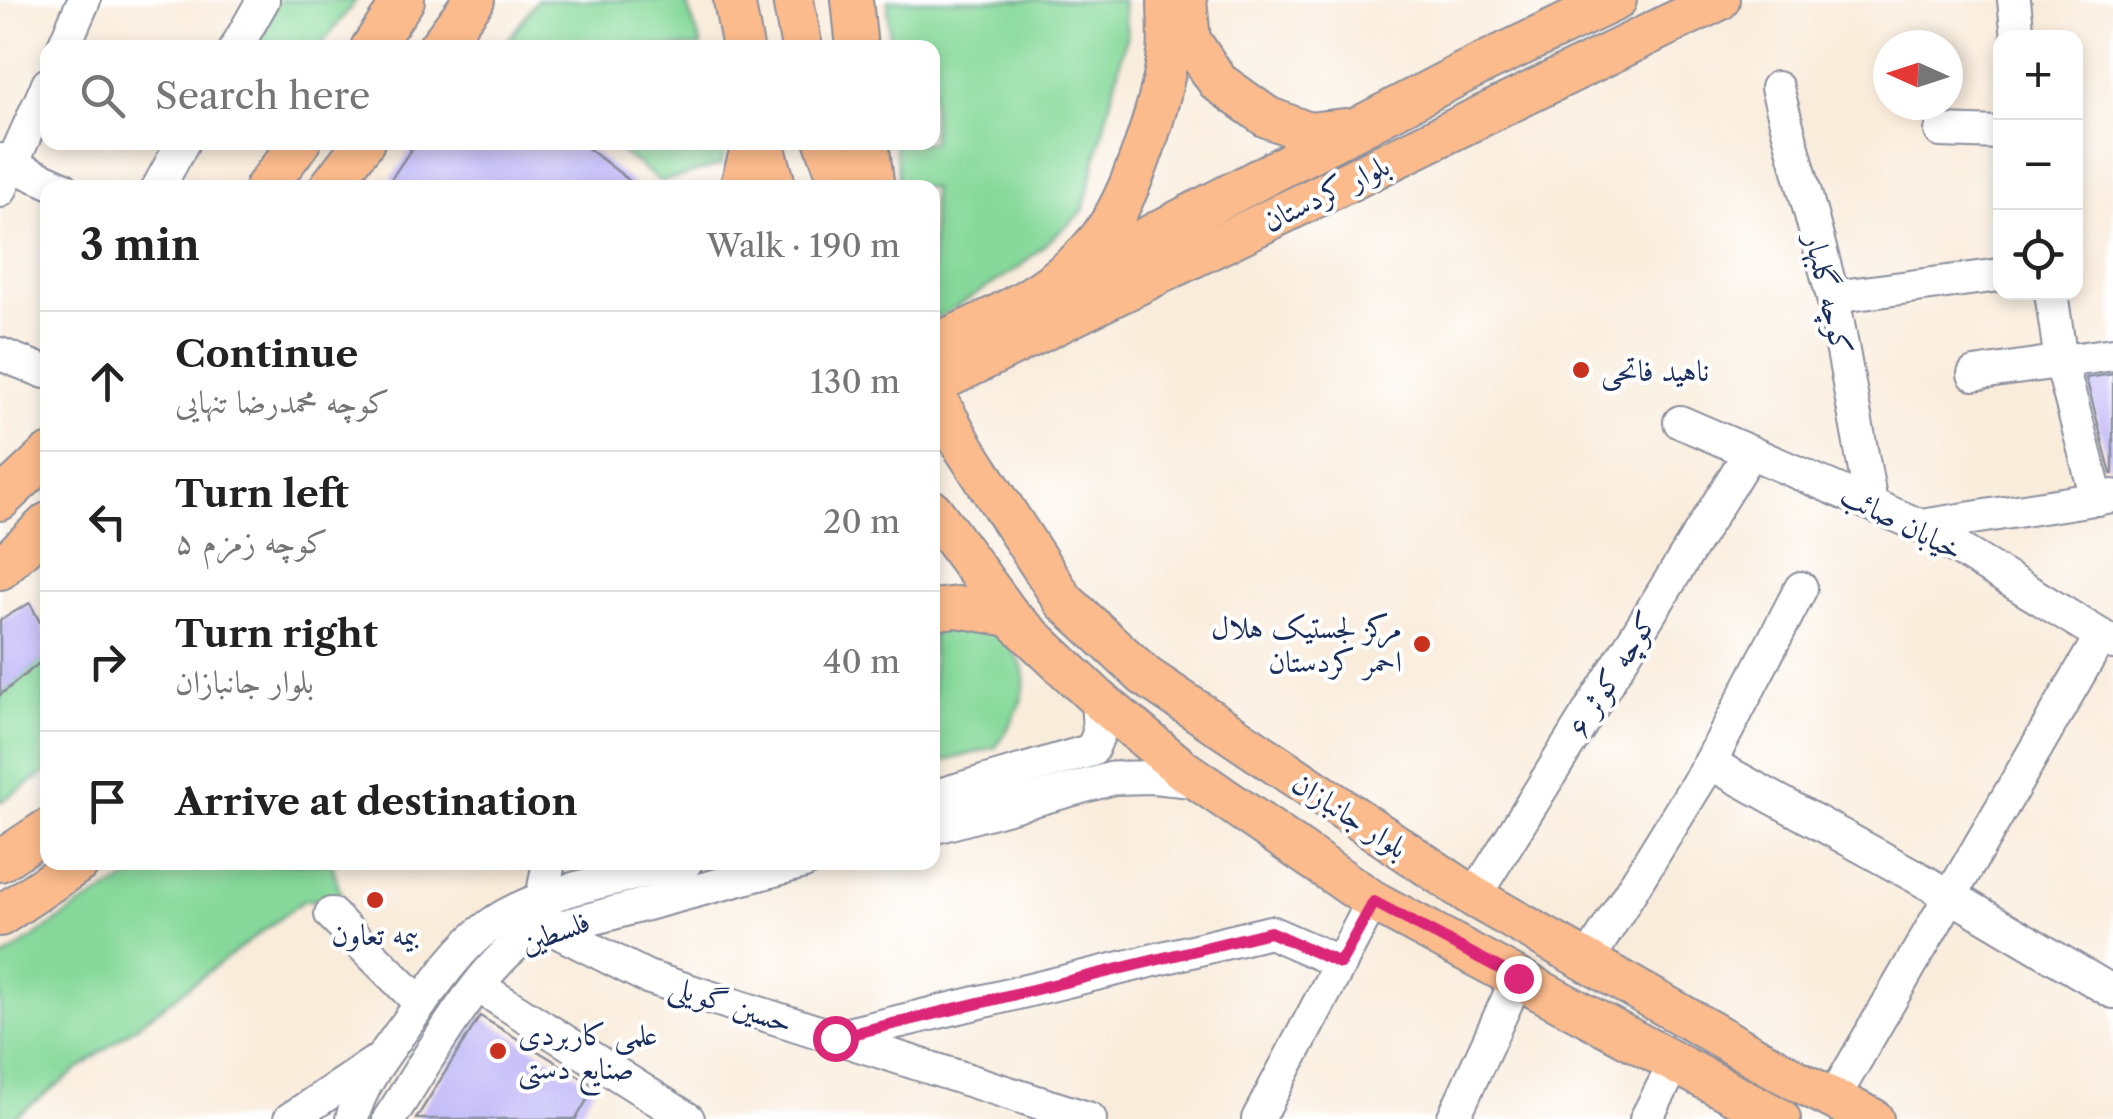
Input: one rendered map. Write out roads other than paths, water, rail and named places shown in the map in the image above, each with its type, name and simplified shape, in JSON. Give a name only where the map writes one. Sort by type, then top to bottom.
[{"type":"main road","points":[[376,40],[404,0]]},
{"type":"main road","points":[[444,40],[474,0]]},
{"type":"main road","points":[[734,0],[742,40]]},
{"type":"main road","points":[[793,0],[800,40]]},
{"type":"main road","points":[[852,0],[856,40]]},
{"type":"main road","name":"بلوار کردستان","points":[[1032,297],[1100,238],[1128,188],[1152,122],[1168,53],[1168,0]]},
{"type":"main road","points":[[1186,0],[1190,40],[1218,82],[1267,117],[1309,133],[1356,128]]},
{"type":"main road","name":"بلوار کردستان","points":[[940,340],[1032,297],[1465,72],[1616,0]]},
{"type":"main road","name":"بلوار کردستان","points":[[940,384],[1719,0]]},
{"type":"main road","points":[[1465,72],[1486,114]]},
{"type":"main road","points":[[271,180],[294,150]]},
{"type":"main road","points":[[335,180],[358,150]]},
{"type":"main road","points":[[742,180],[750,150]]},
{"type":"main road","points":[[765,150],[774,180]]},
{"type":"main road","points":[[827,150],[839,180]]},
{"type":"main road","points":[[869,150],[873,180]]},
{"type":"main road","name":"بلوار جانبازان","points":[[940,403],[963,446],[1064,602],[1145,676],[1474,897],[1873,1119]]},
{"type":"main road","points":[[0,500],[40,462]]},
{"type":"main road","name":"بلوار جانبازان","points":[[940,521],[1010,616],[1097,698],[1202,782],[1374,902],[1780,1119]]},
{"type":"main road","points":[[0,569],[40,531]]},
{"type":"main road","points":[[940,609],[956,607],[1010,616]]},
{"type":"main road","points":[[0,861],[40,834]]},
{"type":"main road","points":[[0,916],[68,870]]},
{"type":"street","points":[[66,40],[84,0]]},
{"type":"street","points":[[240,40],[262,0]]},
{"type":"street","points":[[2014,0],[2017,30]]},
{"type":"street","name":"کوچه گلبهار","points":[[1777,88],[1833,297],[1871,503]]},
{"type":"street","points":[[40,100],[4,172],[40,182]]},
{"type":"street","points":[[1941,131],[1993,133]]},
{"type":"street","points":[[162,180],[179,150]]},
{"type":"street","points":[[1833,297],[1993,276]]},
{"type":"street","points":[[1922,526],[2105,498],[2061,362],[2053,300]]},
{"type":"street","points":[[0,354],[40,370]]},
{"type":"street","points":[[1974,374],[2113,354]]},
{"type":"street","name":"خیابان صائب","points":[[1680,422],[1922,526],[2107,640]]},
{"type":"street","name":"کوچه کوثر ۶","points":[[1474,897],[1750,452]]},
{"type":"street","points":[[1587,962],[1710,762],[1802,588]]},
{"type":"street","points":[[1832,1099],[2107,640]]},
{"type":"street","points":[[940,795],[1062,762],[1092,750],[1099,734],[1097,698]]},
{"type":"street","points":[[1710,762],[1951,896],[2113,992]]},
{"type":"street","points":[[940,826],[1114,778],[1202,782]]},
{"type":"street","points":[[546,913],[548,870]]},
{"type":"street","name":"فلسطین","points":[[389,1119],[503,952],[527,936],[546,913],[664,870]]},
{"type":"street","name":"فلسطین","points":[[352,1119],[356,1101],[382,1057],[421,1004],[486,928],[514,910],[546,913],[764,870]]},
{"type":"street","points":[[1258,1119],[1374,902]]},
{"type":"street","name":"حسین گویلی","points":[[546,913],[647,977],[1072,1116]]},
{"type":"street","points":[[331,914],[421,1004]]},
{"type":"street","points":[[835,1038],[1270,932],[1340,963]]},
{"type":"street","points":[[1453,1119],[1518,978]]},
{"type":"street","points":[[478,986],[688,1119]]},
{"type":"street","points":[[290,1119],[382,1057]]},
{"type":"street","points":[[1646,1119],[1675,1063]]},
{"type":"place","name":"ناهید فاتحی","points":[[1581,370]]},
{"type":"place","name":"مرکز لجستیک هلال احمر کردستان","points":[[1422,644]]},
{"type":"place","name":"بیمه تعاون","points":[[375,900]]},
{"type":"place","name":"علمی کاربردی صنایع دستی","points":[[498,1051]]}]
